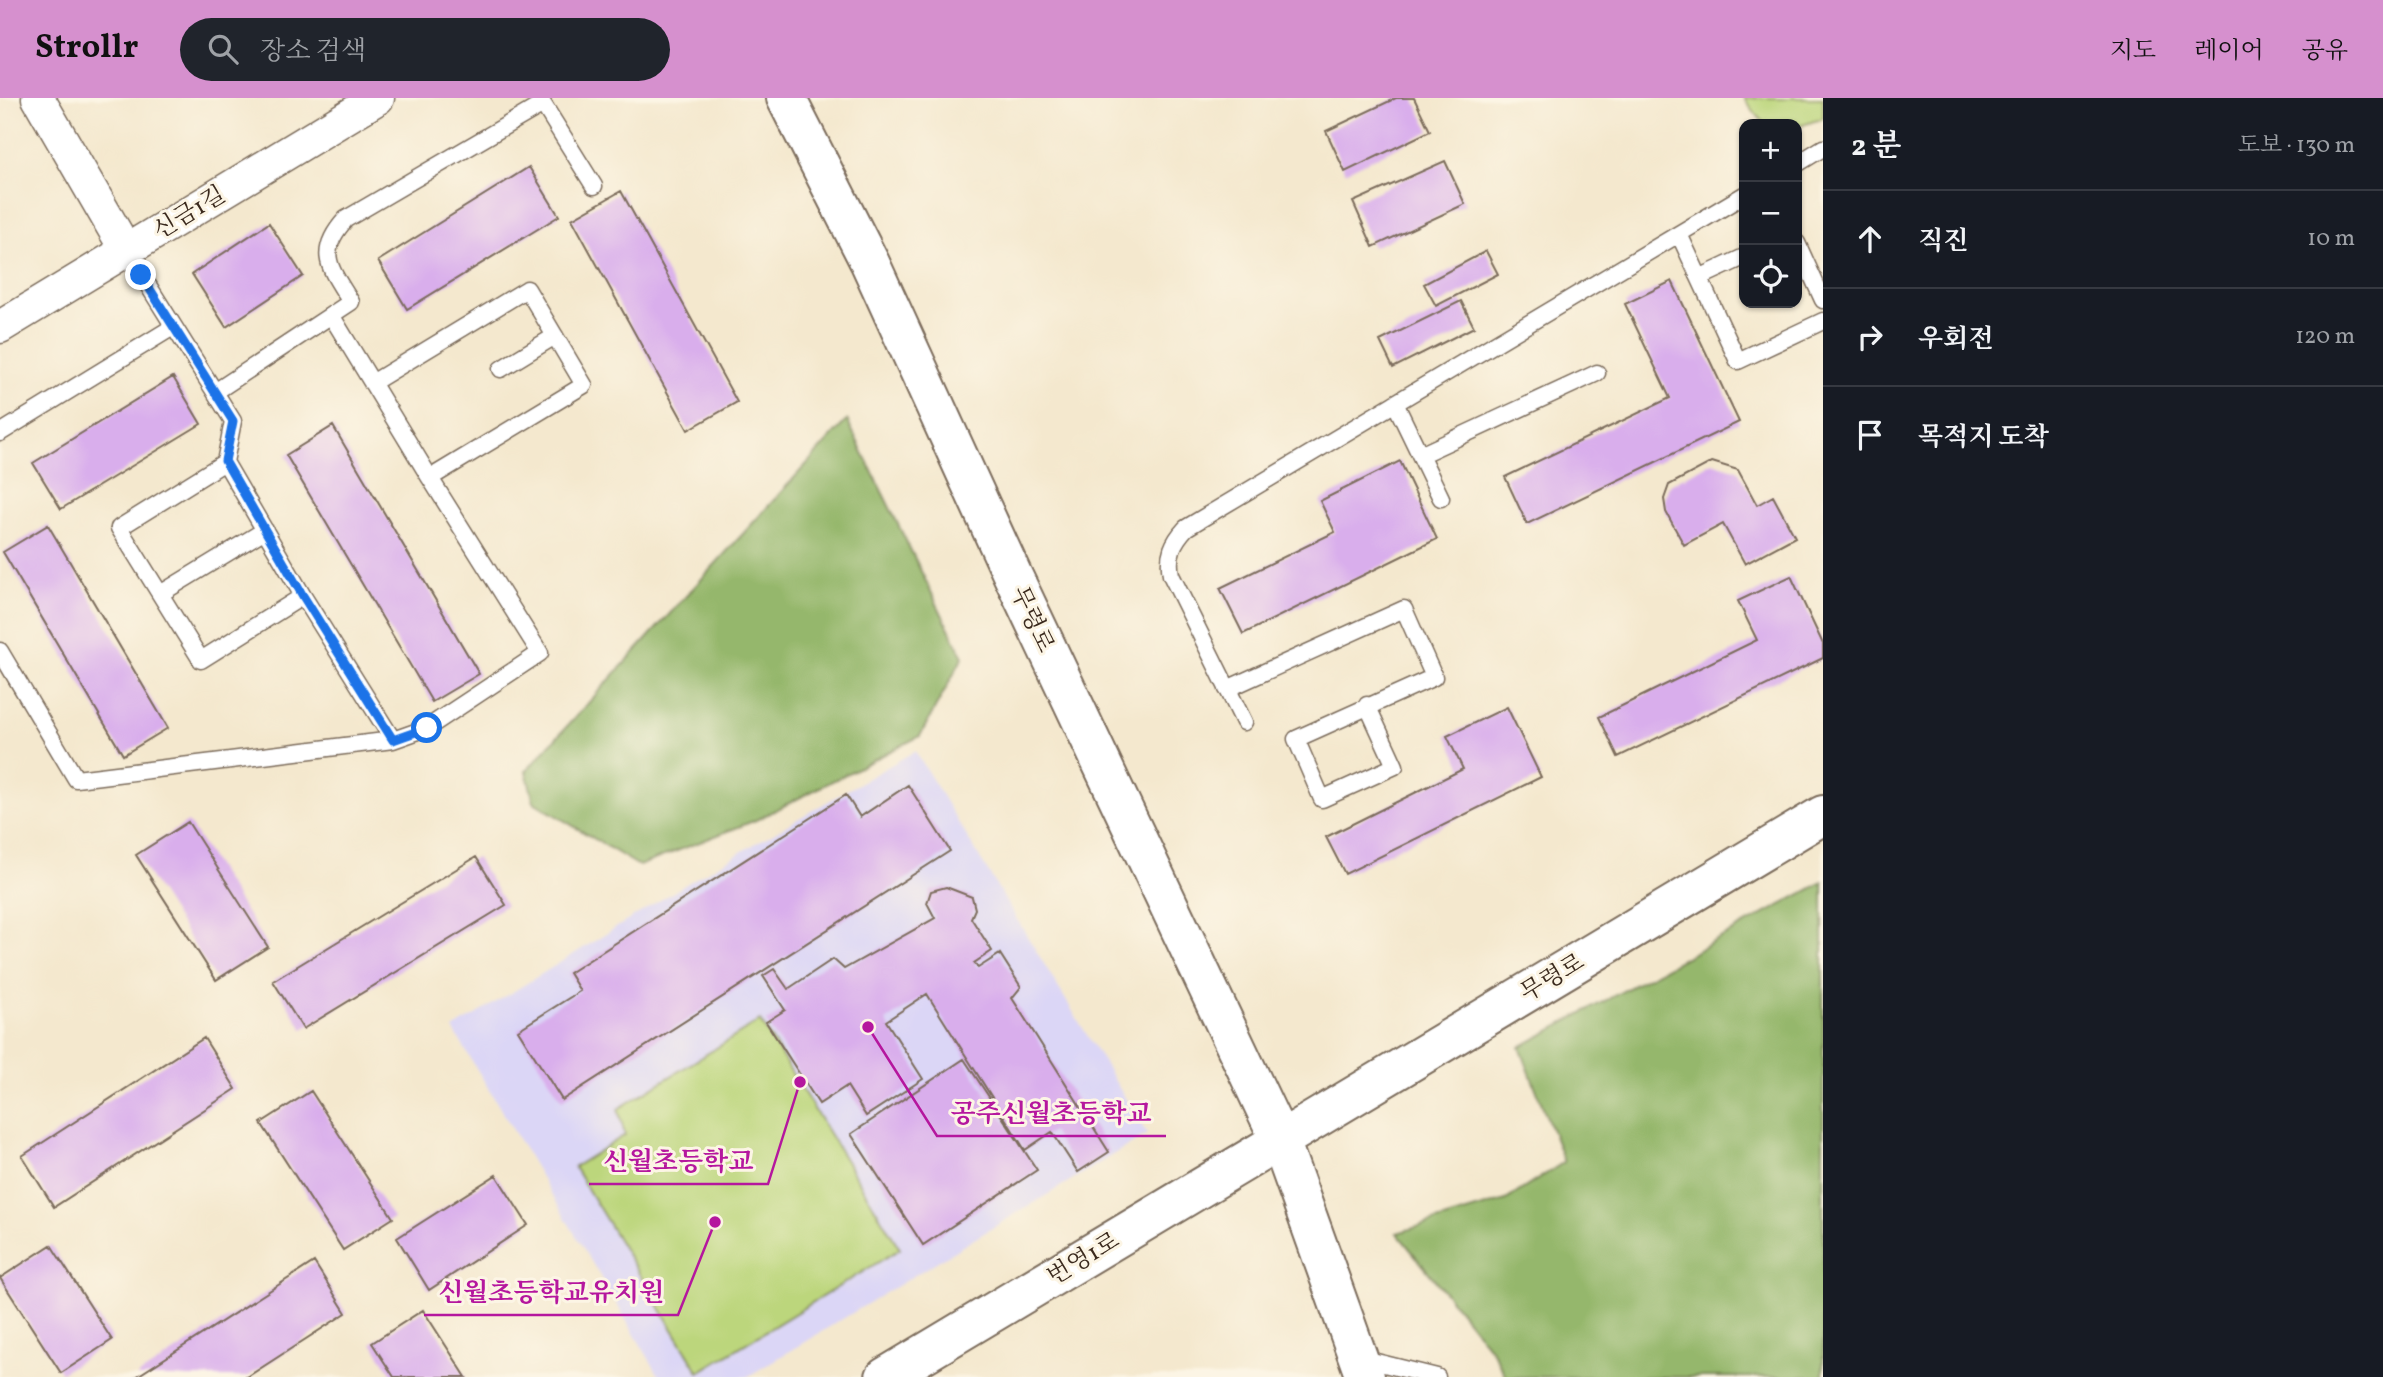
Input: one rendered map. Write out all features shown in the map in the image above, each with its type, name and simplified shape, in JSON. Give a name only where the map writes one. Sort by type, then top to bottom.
[{"type":"main road","name":"무령로","points":[[786,98],[870,263],[1012,574],[1280,1140],[1361,1367]]},
{"type":"main road","name":"무령로","points":[[1280,1140],[1823,815]]},
{"type":"main road","name":"번영1로","points":[[893,1375],[1280,1140]]},
{"type":"street","points":[[38,98],[126,250]]},
{"type":"street","name":"신금1길","points":[[0,327],[378,98]]},
{"type":"lane","points":[[215,392],[351,302],[329,267],[327,254],[332,235],[346,219],[543,104],[594,186]]},
{"type":"lane","points":[[1802,161],[1823,148]]},
{"type":"lane","points":[[1244,722],[1171,575],[1168,563],[1174,541],[1186,528],[1739,198]]},
{"type":"lane","points":[[1679,234],[1738,361],[1823,321]]},
{"type":"lane","points":[[1798,245],[1823,300]]},
{"type":"lane","points":[[126,250],[233,421],[225,461],[303,596],[393,740]]},
{"type":"lane","points":[[1701,277],[1739,259]]},
{"type":"lane","points":[[372,383],[527,289],[584,385],[429,478]]},
{"type":"lane","points":[[2,660],[76,779],[393,740],[427,728],[540,653],[429,478],[331,314]]},
{"type":"lane","points":[[0,433],[173,327]]},
{"type":"lane","points":[[501,369],[555,337]]},
{"type":"lane","points":[[1420,455],[1597,373]]},
{"type":"lane","points":[[1395,403],[1441,498]]},
{"type":"lane","points":[[225,461],[119,528],[201,660],[303,596]]},
{"type":"lane","points":[[160,594],[265,530]]},
{"type":"lane","points":[[1227,689],[1404,609],[1434,677],[1367,705],[1296,739],[1322,799],[1395,766],[1367,705]]},
{"type":"lane","points":[[1361,1367],[1437,1377]]},
{"type":"shaded area","points":[[915,751],[1147,1134],[747,1377],[660,1377],[453,1029],[696,878]]},
{"type":"green space","points":[[1744,98],[1823,98],[1823,118],[1802,125],[1802,119],[1760,119]]},
{"type":"green space","points":[[847,420],[963,657],[920,736],[756,820],[639,866],[534,802],[526,771]]},
{"type":"green space","points":[[1823,882],[1823,1377],[1506,1377],[1493,1352],[1397,1233],[1506,1200],[1564,1162],[1520,1047]]},
{"type":"green space","points":[[760,1021],[900,1249],[699,1372],[574,1167],[625,1135],[618,1109]]},
{"type":"building","points":[[1396,98],[1414,98],[1430,131],[1345,172],[1326,131]]},
{"type":"building","points":[[1445,161],[1465,204],[1373,247],[1353,202]]},
{"type":"building","points":[[529,167],[559,216],[407,309],[378,261]]},
{"type":"building","points":[[621,191],[737,402],[688,430],[572,219]]},
{"type":"building","points":[[269,223],[303,276],[226,327],[192,274]]},
{"type":"building","points":[[1486,251],[1498,274],[1436,306],[1424,284]]},
{"type":"building","points":[[1672,281],[1739,422],[1527,524],[1505,477],[1670,398],[1625,304]]},
{"type":"building","points":[[1461,301],[1474,327],[1393,368],[1380,341]]},
{"type":"building","points":[[173,377],[201,424],[61,509],[33,463]]},
{"type":"building","points":[[333,426],[479,674],[432,702],[286,455]]},
{"type":"building","points":[[1400,461],[1437,539],[1243,634],[1220,588],[1335,532],[1320,501]]},
{"type":"building","points":[[1712,462],[1738,470],[1757,505],[1773,496],[1795,537],[1745,564],[1723,524],[1684,545],[1666,512],[1664,499],[1669,485]]},
{"type":"building","points":[[48,525],[168,728],[123,755],[3,552]]},
{"type":"building","points":[[1791,576],[1823,644],[1823,658],[1618,757],[1599,717],[1757,640],[1738,601]]},
{"type":"building","points":[[1507,707],[1541,777],[1345,874],[1326,837],[1463,769],[1447,736]]},
{"type":"building","points":[[908,785],[950,851],[562,1100],[518,1030],[580,991],[569,973],[846,795],[860,817]]},
{"type":"building","points":[[188,822],[268,947],[216,980],[136,855]]},
{"type":"building","points":[[476,857],[506,905],[303,1029],[273,981]]},
{"type":"building","points":[[946,887],[972,897],[975,909],[971,918],[992,951],[974,963],[978,968],[1000,954],[1021,987],[1012,998],[1109,1152],[1078,1172],[1052,1132],[1025,1150],[927,994],[886,1021],[923,1079],[866,1116],[847,1086],[819,1104],[766,1022],[785,1010],[763,976],[774,969],[788,989],[833,959],[844,969],[935,918],[927,903],[931,891]]},
{"type":"building","points":[[204,1038],[236,1089],[54,1207],[22,1156]]},
{"type":"building","points":[[964,1059],[1037,1170],[923,1245],[851,1134]]},
{"type":"building","points":[[311,1091],[393,1218],[343,1250],[261,1123]]},
{"type":"building","points":[[496,1175],[528,1225],[429,1290],[397,1238]]},
{"type":"building","points":[[51,1245],[112,1340],[61,1373],[0,1278]]},
{"type":"building","points":[[314,1262],[346,1313],[247,1377],[136,1377]]},
{"type":"building","points":[[423,1310],[466,1377],[394,1377],[372,1343]]},
{"type":"place","name":"공주신월초등학교","points":[[868,1027]]},
{"type":"place","name":"신월초등학교","points":[[800,1082]]},
{"type":"place","name":"신월초등학교유치원","points":[[715,1222]]},
{"type":"route","points":[[141,275],[233,421],[225,461],[303,596],[393,740],[427,728]]}]
